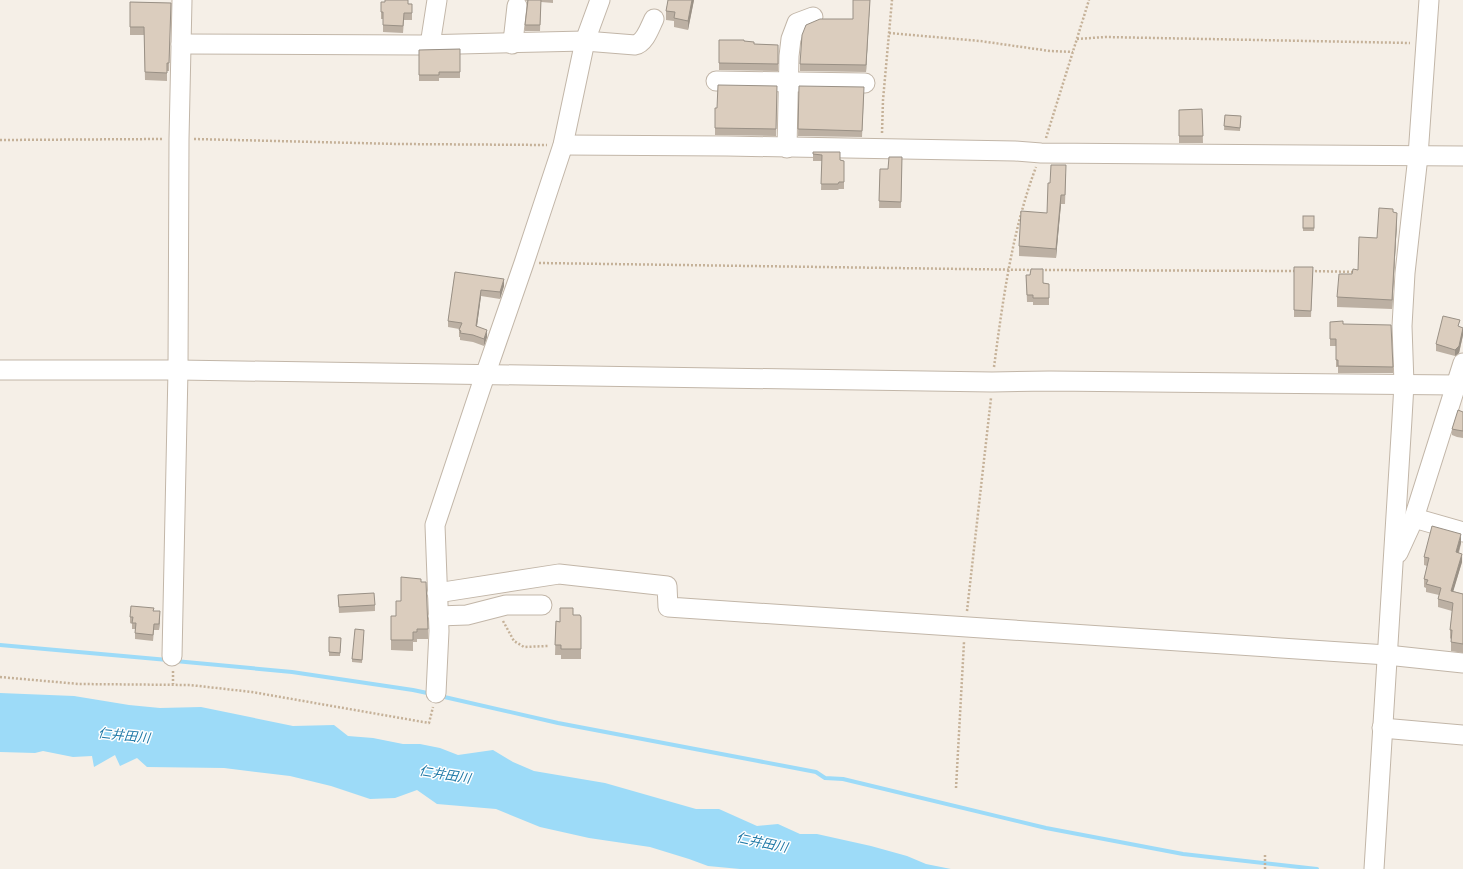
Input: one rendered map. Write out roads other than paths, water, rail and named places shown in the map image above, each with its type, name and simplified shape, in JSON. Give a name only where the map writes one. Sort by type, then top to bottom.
[{"type":"street","points":[[172,656],[178,370],[179,139],[182,0]]},
{"type":"street","points":[[430,45],[437,0]]},
{"type":"street","points":[[435,698],[438,616],[435,525],[563,145],[585,41],[600,0]]},
{"type":"street","points":[[1374,869],[1404,384],[1402,326],[1405,273],[1418,156],[1429,0]]},
{"type":"street","points":[[512,44],[517,6]]},
{"type":"street","points":[[787,148],[788,82],[791,39],[797,22],[813,17]]},
{"type":"street","points":[[181,44],[430,45],[585,41],[640,44],[654,20]]},
{"type":"street","points":[[716,80],[865,83]]},
{"type":"street","points":[[563,145],[727,146],[1057,153],[1463,156]]},
{"type":"street","points":[[1393,563],[1414,518],[1458,392],[1463,363]]},
{"type":"street","points":[[0,370],[178,370],[992,382],[1050,380],[1404,384],[1458,392]]},
{"type":"street","points":[[1414,518],[1463,532]]},
{"type":"street","points":[[437,593],[559,574],[667,586],[668,607],[1387,655],[1463,662]]},
{"type":"street","points":[[438,616],[467,615],[506,605],[542,605]]},
{"type":"street","points":[[1382,728],[1463,735]]},
{"type":"water","name":"仁井田川","points":[[0,693],[74,696],[129,705],[160,708],[201,707],[293,726],[334,725],[348,736],[373,738],[403,744],[420,744],[440,748],[458,755],[493,750],[513,762],[534,771],[605,783],[696,809],[719,809],[757,826],[778,824],[800,834],[817,834],[871,846],[907,856],[926,864],[951,869],[740,869],[708,866],[650,847],[589,838],[540,827],[496,809],[437,804],[417,790],[395,798],[370,799],[331,786],[290,776],[224,768],[147,767],[137,758],[120,766],[115,755],[94,767],[92,756],[73,757],[43,751],[35,753],[0,752]]},
{"type":"waterway","points":[[0,645],[168,660]]},
{"type":"waterway","points":[[175,661],[292,672],[432,694]]},
{"type":"waterway","points":[[440,696],[558,723],[816,772],[825,778],[843,779],[1046,828],[1183,854],[1317,869]]}]
